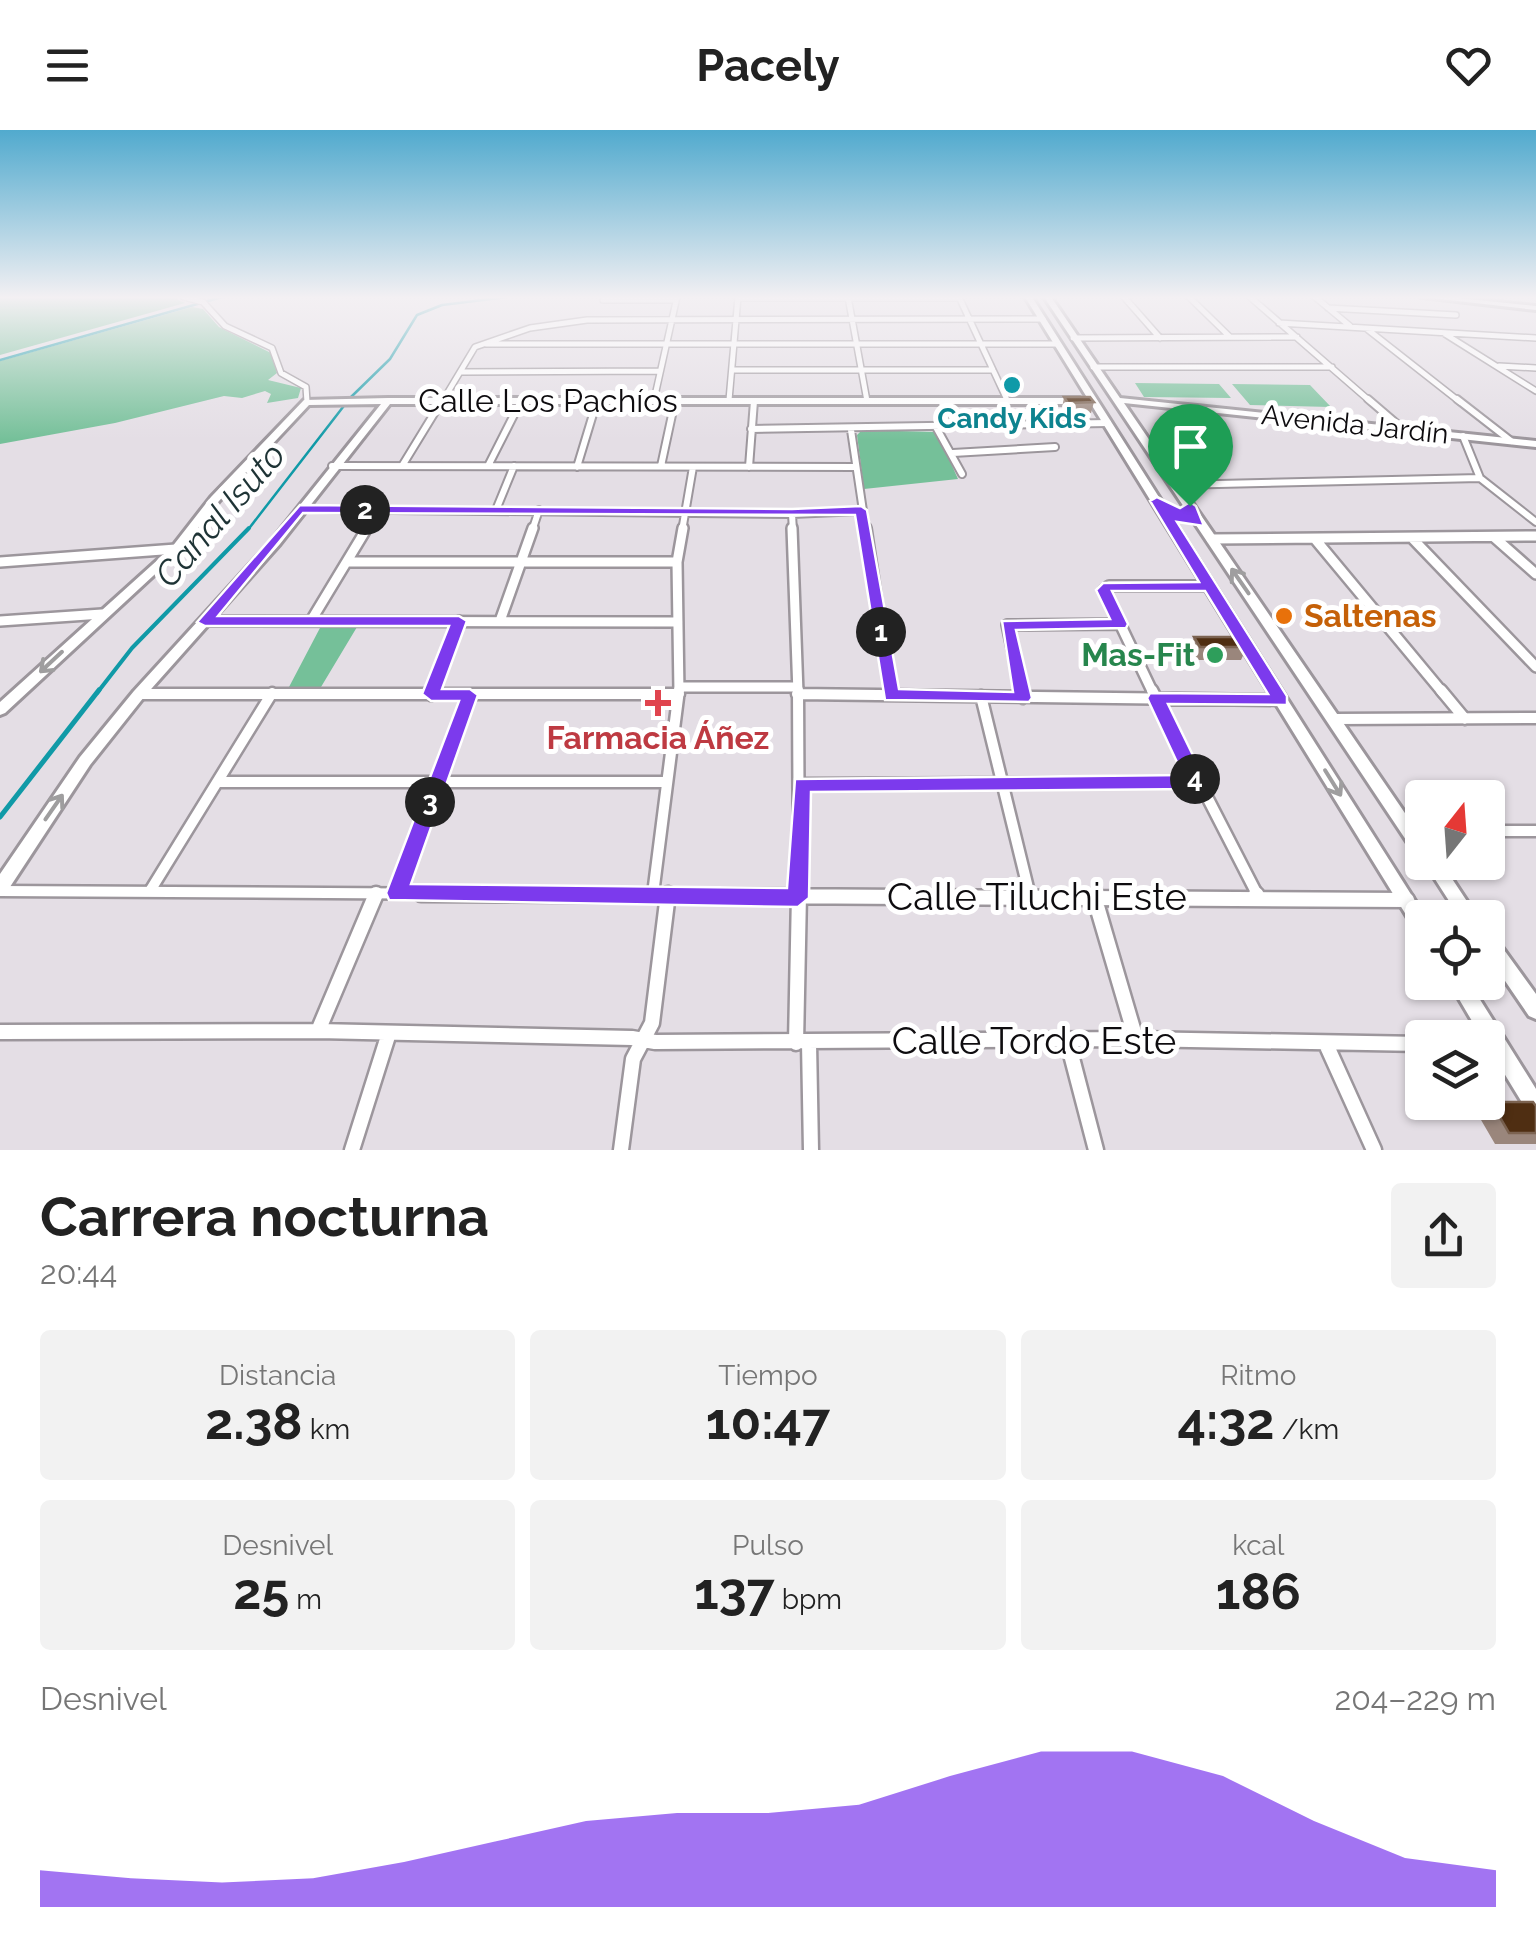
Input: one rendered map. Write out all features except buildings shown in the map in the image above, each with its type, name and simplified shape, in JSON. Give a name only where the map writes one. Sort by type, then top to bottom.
[{"type":"street","points":[[265,345],[272,348],[281,374],[306,386],[312,401]]},
{"type":"street","points":[[402,466],[481,345]]},
{"type":"street","points":[[654,400],[667,345]]},
{"type":"street","points":[[730,400],[732,345]]},
{"type":"street","points":[[856,345],[868,401]]},
{"type":"street","points":[[981,345],[1008,402]]},
{"type":"street","points":[[1058,345],[1406,900]]},
{"type":"street","points":[[1078,345],[1405,816]]},
{"type":"street","points":[[1306,345],[1402,429]]},
{"type":"street","points":[[1386,345],[1511,441]]},
{"type":"street","points":[[1462,345],[1536,391]]},
{"type":"street","points":[[1498,366],[1536,368]]},
{"type":"street","points":[[1093,367],[1332,367]]},
{"type":"street","points":[[733,370],[993,370]]},
{"type":"street","points":[[461,372],[660,371]]},
{"type":"street","points":[[0,710],[176,549],[215,500],[312,401],[381,400]]},
{"type":"street","name":"Calle Los Pachíos","points":[[0,890],[85,761],[300,509],[381,400],[1092,401]]},
{"type":"street","points":[[660,466],[675,400]]},
{"type":"street","name":"Avenida Jardín","points":[[1115,400],[1536,444]]},
{"type":"street","points":[[488,466],[521,401]]},
{"type":"street","points":[[577,467],[597,401]]},
{"type":"street","points":[[750,467],[754,401]]},
{"type":"street","points":[[942,402],[947,427]]},
{"type":"street","points":[[751,429],[1108,423]]},
{"type":"street","points":[[936,428],[962,474]]},
{"type":"street","points":[[851,430],[891,695]]},
{"type":"street","points":[[1463,436],[1480,478],[1536,522]]},
{"type":"street","points":[[952,453],[1055,446]]},
{"type":"street","points":[[332,466],[856,467]]},
{"type":"street","points":[[496,510],[514,466]]},
{"type":"street","points":[[653,894],[679,691],[677,562],[693,467]]},
{"type":"street","points":[[1175,484],[1480,478]]},
{"type":"street","points":[[1157,501],[1178,512],[1188,511],[1190,506]]},
{"type":"street","points":[[300,509],[792,514],[861,510]]},
{"type":"street","points":[[312,620],[378,510]]},
{"type":"street","points":[[500,621],[539,510]]},
{"type":"street","points":[[792,514],[802,784],[798,898],[811,1150]]},
{"type":"street","points":[[1169,521],[1180,516],[1199,523]]},
{"type":"street","points":[[1211,539],[1536,536]]},
{"type":"street","points":[[1494,537],[1536,574]]},
{"type":"street","points":[[1412,538],[1536,667]]},
{"type":"street","points":[[1315,539],[1466,719]]},
{"type":"street","points":[[0,562],[176,549]]},
{"type":"street","points":[[347,562],[677,562]]},
{"type":"street","points":[[1210,586],[1105,588],[1196,782],[1258,897]]},
{"type":"street","points":[[0,621],[102,614]]},
{"type":"street","points":[[431,694],[459,621]]},
{"type":"street","points":[[205,622],[678,622]]},
{"type":"street","points":[[1023,698],[1007,625],[1120,624]]},
{"type":"street","points":[[139,694],[470,695],[797,690],[1023,698],[1281,700]]},
{"type":"street","points":[[150,891],[272,694]]},
{"type":"street","points":[[397,893],[470,695]]},
{"type":"street","points":[[981,696],[1030,896]]},
{"type":"street","points":[[1336,719],[1536,718]]},
{"type":"street","points":[[219,782],[667,782]]},
{"type":"street","points":[[802,784],[1196,782]]},
{"type":"street","points":[[1505,831],[1536,831]]},
{"type":"street","name":"Calle Tiluchi Este","points":[[0,890],[1406,900]]},
{"type":"street","points":[[318,1031],[376,894]]},
{"type":"street","points":[[621,1150],[633,1059],[652,1024],[668,894]]},
{"type":"street","points":[[1094,896],[1136,1039]]},
{"type":"street","points":[[1505,966],[1536,1010]]},
{"type":"street","name":"Calle Tordo Este","points":[[0,1032],[318,1031],[803,1043],[1136,1039],[1405,1044]]},
{"type":"street","points":[[352,1150],[389,1033]]},
{"type":"street","points":[[1067,1040],[1096,1150]]},
{"type":"street","points":[[1326,1044],[1374,1150]]},
{"type":"street","points":[[1505,1063],[1536,1107]]},
{"type":"green space","points":[[0,345],[37,345],[0,355]]},
{"type":"green space","points":[[58,345],[254,345],[271,353],[277,373],[268,380],[301,388],[298,398],[267,403],[271,394],[265,391],[242,398],[224,396],[115,423],[0,444],[0,361]]},
{"type":"green space","points":[[1135,383],[1219,384],[1231,398],[1144,397]]},
{"type":"green space","points":[[1232,384],[1310,385],[1331,407],[1250,405]]},
{"type":"green space","points":[[862,430],[937,432],[958,479],[864,489],[857,435]]},
{"type":"green space","points":[[321,626],[357,627],[321,687],[289,687]]},
{"type":"waterway","points":[[0,360],[54,345]]},
{"type":"waterway","name":"Canal Isuto","points":[[247,531],[350,398],[390,359],[399,345]]},
{"type":"waterway","name":"Canal Isuto","points":[[97,693],[132,648],[249,528]]},
{"type":"waterway","name":"Canal Isuto","points":[[0,817],[99,690]]},
{"type":"place","name":"Candy Kids","points":[[1012,385]]},
{"type":"place","name":"Saltenas","points":[[1284,616]]},
{"type":"place","name":"Mas-Fit","points":[[1215,655]]},
{"type":"place","name":"Farmacia Áñez","points":[[658,703]]},
{"type":"route","points":[[1190,506],[1188,511],[1178,512],[1157,501],[1169,521],[1192,556],[1281,700],[1156,698],[1196,782],[802,784],[798,898],[397,893],[470,695],[431,694],[459,621],[205,622],[300,509],[792,514],[861,510],[891,695],[1023,698],[1007,625],[1120,624],[1104,590],[1109,586],[1210,586],[1169,521],[1174,515],[1199,523],[1190,506]]}]
